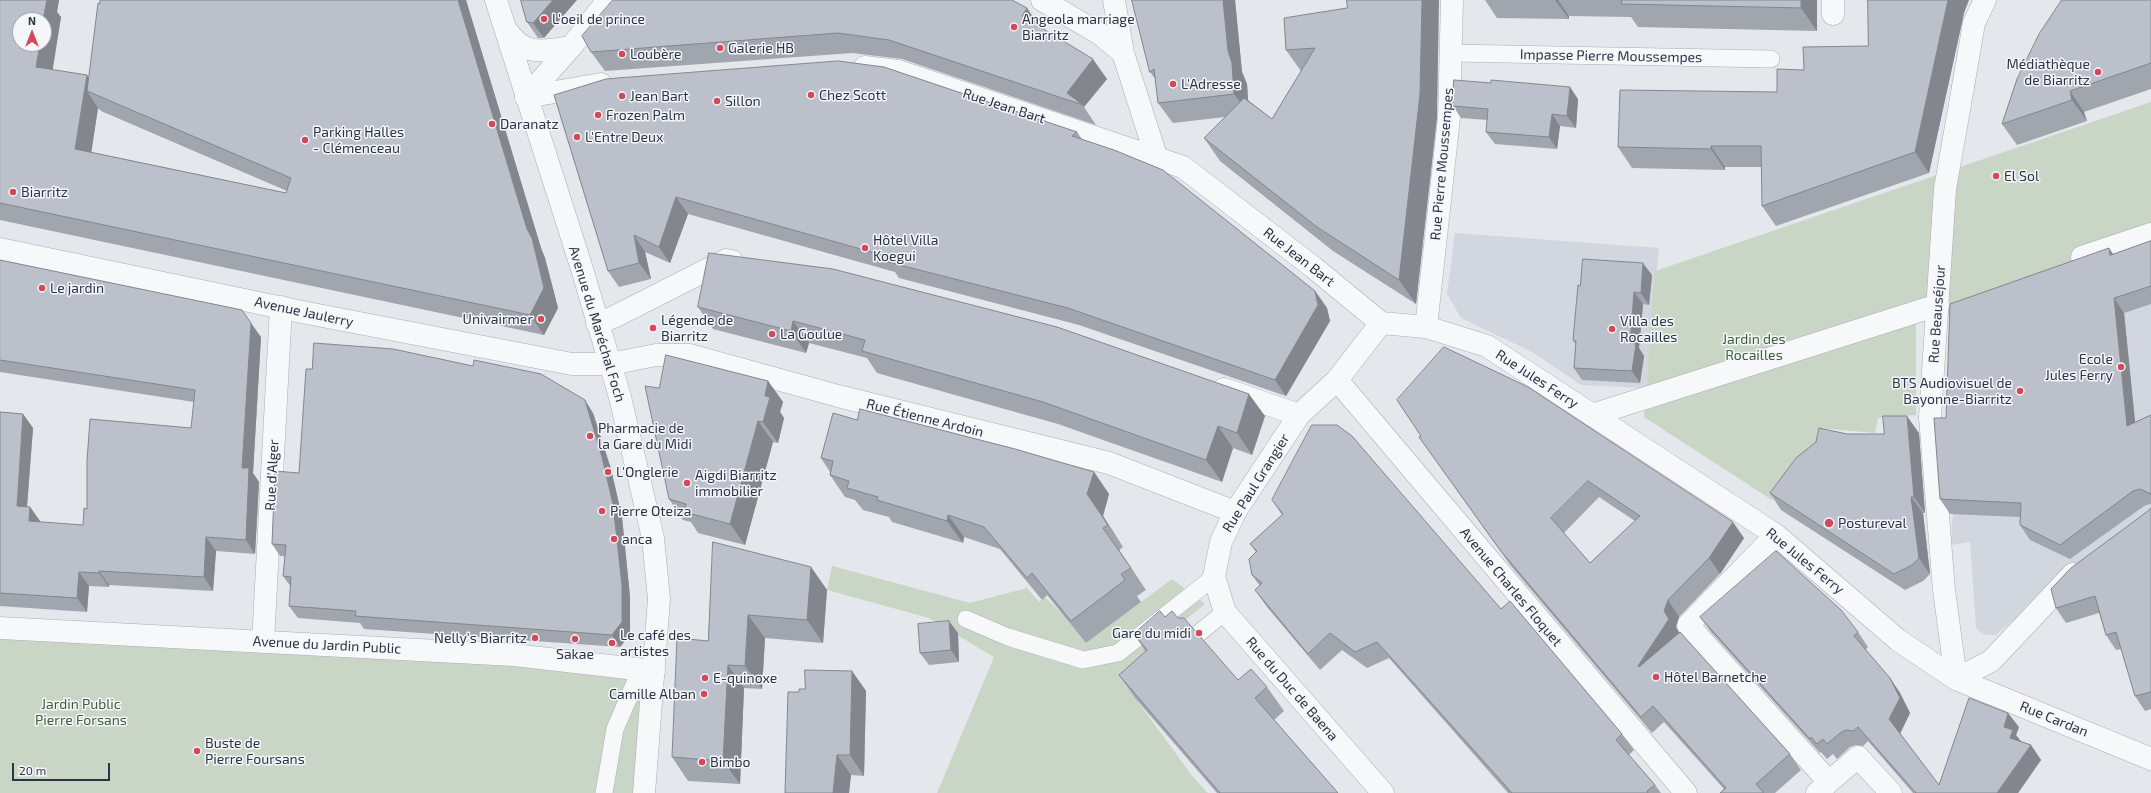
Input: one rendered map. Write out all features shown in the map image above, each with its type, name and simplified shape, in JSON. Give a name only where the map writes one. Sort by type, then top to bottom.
[{"type":"street","name":"Avenue du Maréchal Foch","points":[[496,0],[620,397],[653,538],[659,599],[647,670],[644,793]]},
{"type":"street","points":[[526,97],[571,47],[608,0]]},
{"type":"street","points":[[1042,0],[1100,34],[1124,53]]},
{"type":"street","points":[[1114,0],[1124,53],[1156,156]]},
{"type":"street","name":"Rue Pierre Moussempes","points":[[1426,327],[1449,118],[1452,0]]},
{"type":"street","name":"Rue Beauséjour","points":[[1956,679],[1944,590],[1930,417],[1945,189],[1974,23],[1985,0]]},
{"type":"street","points":[[506,30],[522,46],[539,51],[571,47]]},
{"type":"street","name":"Rue Jean Bart","points":[[842,66],[898,71],[1156,156],[1183,167],[1313,267],[1381,323]]},
{"type":"street","points":[[526,97],[543,96],[597,84],[621,82]]},
{"type":"street","points":[[2082,257],[2151,234]]},
{"type":"street","name":"Avenue Jaulerry","points":[[0,249],[280,307],[572,364],[610,364]]},
{"type":"street","points":[[597,323],[614,317],[726,260],[750,263]]},
{"type":"street","points":[[1592,415],[1938,305]]},
{"type":"street","name":"Rue d'Alger","points":[[263,642],[280,307]]},
{"type":"street","points":[[1381,323],[1426,327]]},
{"type":"street","name":"Rue Paul Grangier","points":[[1214,577],[1221,542],[1235,512],[1299,415],[1337,380],[1381,323]]},
{"type":"street","name":"Rue Jules Ferry","points":[[1426,327],[1487,346],[1776,535],[1898,640],[1956,679]]},
{"type":"street","name":"Rue Étienne Ardoin","points":[[610,364],[656,355],[690,355],[838,396],[1109,463],[1235,512]]},
{"type":"street","name":"Avenue Charles Floquet","points":[[1337,380],[1686,793]]},
{"type":"street","points":[[1204,382],[1299,415]]},
{"type":"street","points":[[1776,535],[1688,625],[1823,788],[1858,757],[1891,793]]},
{"type":"street","points":[[1956,679],[1991,661],[2073,573],[2091,560]]},
{"type":"street","name":"Rue du Duc de Baena","points":[[1214,577],[1226,612],[1383,793]]},
{"type":"street","name":"Avenue du Jardin Public","points":[[0,628],[514,655],[647,670]]},
{"type":"street","name":"Rue Cardan","points":[[1956,679],[2151,759]]},
{"type":"lane","name":"Impasse Pierre Moussempes","points":[[1451,53],[1771,59]]},
{"type":"lane","points":[[966,619],[1008,637],[1083,660],[1118,652],[1214,577]]},
{"type":"lane","points":[[1198,633],[1226,612]]},
{"type":"lane","points":[[604,793],[615,729],[647,670]]},
{"type":"shaded area","points":[[1455,233],[1659,248],[1646,388],[1581,385],[1532,352],[1461,318],[1447,294]]},
{"type":"shaded area","name":"Ecole Jules Ferry","points":[[2151,249],[2151,469],[2081,273]]},
{"type":"shaded area","points":[[2151,472],[2151,511],[2091,553],[2028,604],[2017,617],[1996,635],[1986,635],[1979,631],[1976,627],[1970,542],[1951,545],[1955,473]]},
{"type":"green space","name":"Jardin des Rocailles","points":[[2151,102],[2151,244],[1916,324],[1916,415],[1878,418],[1875,433],[1819,428],[1816,448],[1772,500],[1644,417],[1655,271]]},
{"type":"green space","points":[[832,566],[970,603],[1027,588],[1039,602],[1045,597],[1064,616],[1086,643],[1172,579],[1205,604],[1174,629],[1136,699],[1193,777],[1208,793],[937,793],[994,657],[929,618],[827,590]]},
{"type":"green space","name":"Jardin Public Pierre Forsans","points":[[0,628],[654,671],[644,793],[0,793]]},
{"type":"building","points":[[0,0],[47,0],[45,12],[12,12],[12,52],[39,52],[36,67],[87,75],[75,149],[286,193],[291,178],[87,91],[98,3],[100,4],[100,0],[458,0],[527,229],[532,238],[544,288],[530,315],[0,203]]},
{"type":"building","points":[[521,0],[553,0],[533,23],[527,22]]},
{"type":"building","points":[[613,0],[1012,0],[1027,8],[1022,16],[1093,59],[1067,93],[1083,105],[889,40],[838,33],[591,52],[582,36]]},
{"type":"building","points":[[1132,0],[1223,0],[1228,51],[1232,63],[1234,94],[1158,103],[1154,69],[1150,72]]},
{"type":"building","points":[[1347,0],[1422,0],[1420,94],[1399,280],[1317,227],[1204,138],[1244,98],[1272,119],[1315,48],[1286,50],[1284,18],[1347,8]]},
{"type":"building","points":[[1622,0],[1801,0],[1801,8],[1622,4]]},
{"type":"building","points":[[1868,0],[1948,0],[1915,152],[1762,206],[1761,146],[1711,146],[1711,149],[1618,147],[1620,90],[1777,92],[1777,69],[1804,70],[1803,47],[1868,46]]},
{"type":"building","name":"Médiathèque de Biarritz","points":[[2062,0],[2151,0],[2151,63],[2070,91],[2072,100],[2002,124],[2017,79],[2039,34]]},
{"type":"building","points":[[838,61],[884,67],[1077,132],[1072,136],[1114,150],[1163,170],[1315,291],[1318,305],[1275,380],[1068,308],[888,262],[889,257],[676,197],[659,247],[634,235],[639,263],[608,271],[554,95],[606,79]]},
{"type":"building","points":[[1454,80],[1491,83],[1491,80],[1570,87],[1567,116],[1552,114],[1549,137],[1486,132],[1488,109],[1453,106]]},
{"type":"building","name":"BTS Audiovisuel de Bayonne-Biarritz","points":[[2151,241],[2151,286],[2114,298],[2127,426],[2151,415],[2151,494],[2140,489],[2133,491],[2060,545],[2020,525],[2021,503],[1940,499],[1934,418],[1946,418],[1950,304],[2109,248],[2110,255]]},
{"type":"building","points":[[709,253],[833,269],[1057,327],[1249,394],[1237,433],[1218,426],[1206,460],[1043,402],[862,351],[865,340],[793,321],[791,331],[698,307]]},
{"type":"building","name":"Villa des Rocailles","points":[[1583,259],[1643,263],[1641,293],[1634,292],[1630,343],[1636,344],[1632,371],[1574,368],[1576,341],[1573,340],[1578,285],[1580,286]]},
{"type":"building","points":[[0,260],[242,310],[251,323],[242,468],[249,468],[246,540],[206,537],[204,577],[99,571],[99,573],[79,572],[77,598],[0,593],[0,412],[23,414],[17,506],[30,507],[29,521],[83,525],[84,508],[87,509],[87,461],[90,419],[191,428],[195,390],[0,360]]},
{"type":"building","points":[[314,343],[393,349],[473,366],[474,360],[541,374],[585,400],[602,457],[613,504],[622,585],[622,622],[612,635],[355,616],[356,611],[289,606],[291,577],[283,576],[286,545],[272,544],[275,471],[299,473],[306,369],[312,369]]},
{"type":"building","points":[[1444,347],[1528,387],[1733,522],[1709,558],[1668,600],[1664,611],[1669,619],[1638,666],[1639,667],[1680,632],[1790,754],[1756,784],[1763,793],[1720,793],[1726,788],[1653,706],[1641,717],[1500,550],[1419,437],[1421,436],[1397,400]],"holes":[[[1588,481],[1640,516],[1590,563],[1551,518]]]},
{"type":"building","points":[[666,355],[768,381],[765,396],[770,397],[763,422],[758,421],[730,524],[684,512],[686,504],[669,499],[645,386],[659,388]]},
{"type":"building","points":[[860,409],[1015,449],[1094,472],[1087,494],[1108,525],[1103,528],[1131,568],[1121,574],[1125,580],[1071,621],[1032,573],[1027,578],[984,527],[948,515],[947,521],[877,500],[878,497],[847,488],[849,481],[830,475],[833,461],[821,458],[833,413],[857,420]]},
{"type":"building","points":[[1883,416],[1907,416],[1914,497],[1911,497],[1919,558],[1912,565],[1894,574],[1770,493],[1796,458],[1816,442],[1819,428],[1847,434],[1884,434]]},
{"type":"building","points":[[1312,425],[1337,425],[1352,436],[1501,609],[1510,601],[1622,734],[1616,740],[1655,785],[1647,791],[1648,793],[1512,793],[1377,642],[1355,652],[1330,633],[1308,654],[1255,590],[1262,583],[1252,575],[1249,559],[1257,551],[1250,544],[1283,514],[1272,500]]},
{"type":"building","points":[[2151,508],[2151,692],[2135,696],[2116,632],[2106,635],[2095,596],[2056,608],[2051,589],[2071,568]]},
{"type":"building","points":[[713,542],[811,567],[807,620],[748,615],[745,666],[728,665],[723,761],[672,757],[677,638],[708,641]]},
{"type":"building","points":[[1776,551],[1841,610],[1858,632],[1854,636],[1890,678],[1900,698],[1889,719],[1939,785],[1969,698],[2008,713],[2004,727],[2013,730],[2010,738],[2031,745],[1997,793],[1916,793],[1858,727],[1853,731],[1846,730],[1840,733],[1827,744],[1823,739],[1817,744],[1811,737],[1810,739],[1700,617]]},
{"type":"building","points":[[1160,611],[1165,617],[1172,611],[1178,618],[1184,618],[1238,680],[1251,669],[1267,687],[1255,698],[1338,793],[1220,793],[1119,675],[1147,650],[1134,634]]},
{"type":"building","points":[[949,621],[951,650],[920,653],[918,624]]},
{"type":"building","points":[[805,670],[852,671],[850,755],[837,755],[833,793],[785,793],[788,692],[799,692],[799,689],[805,689]]},
{"type":"place","name":"L'oeil de prince","points":[[544,19]]},
{"type":"place","name":"Angeola marriage Biarritz","points":[[1014,27]]},
{"type":"place","name":"Galerie HB","points":[[720,48]]},
{"type":"place","name":"Loubère","points":[[622,54]]},
{"type":"place","name":"Médiathèque de Biarritz","points":[[2098,72]]},
{"type":"place","name":"L'Adresse","points":[[1173,84]]},
{"type":"place","name":"Chez Scott","points":[[811,95]]},
{"type":"place","name":"Jean Bart","points":[[622,96]]},
{"type":"place","name":"Sillon","points":[[717,101]]},
{"type":"place","name":"Frozen Palm","points":[[598,115]]},
{"type":"place","name":"Daranatz","points":[[492,124]]},
{"type":"place","name":"L'Entre Deux","points":[[577,137]]},
{"type":"place","name":"Parking Halles - Clémenceau","points":[[305,140]]},
{"type":"place","name":"El Sol","points":[[1996,176]]},
{"type":"place","name":"Biarritz","points":[[13,192]]},
{"type":"place","name":"Hôtel Villa Koegui","points":[[865,248]]},
{"type":"place","name":"Le jardin","points":[[42,288]]},
{"type":"place","name":"Univairmer","points":[[541,319]]},
{"type":"place","name":"Légende de Biarritz","points":[[653,328]]},
{"type":"place","name":"Villa des Rocailles","points":[[1612,329]]},
{"type":"place","name":"La Goulue","points":[[772,334]]},
{"type":"place","name":"Ecole Jules Ferry","points":[[2121,367]]},
{"type":"place","name":"BTS Audiovisuel de Bayonne-Biarritz","points":[[2020,391]]},
{"type":"place","name":"Pharmacie de la Gare du Midi","points":[[590,436]]},
{"type":"place","name":"L'Onglerie","points":[[608,472]]},
{"type":"place","name":"Aigdi Biarritz immobilier","points":[[687,483]]},
{"type":"place","name":"Pierre Oteiza","points":[[602,511]]},
{"type":"place","name":"Postureval","points":[[1829,523]]},
{"type":"place","name":"anca","points":[[614,539]]},
{"type":"place","name":"Gare du midi","points":[[1199,633]]},
{"type":"place","name":"Nelly's Biarritz","points":[[535,638]]},
{"type":"place","name":"Sakae","points":[[575,639]]},
{"type":"place","name":"Le café des artistes","points":[[612,643]]},
{"type":"place","name":"Hôtel Barnetche","points":[[1656,677]]},
{"type":"place","name":"E-quinoxe","points":[[705,678]]},
{"type":"place","name":"Camille Alban","points":[[704,694]]},
{"type":"place","name":"Buste de Pierre Foursans","points":[[197,751]]},
{"type":"place","name":"Bimbo","points":[[702,762]]}]
